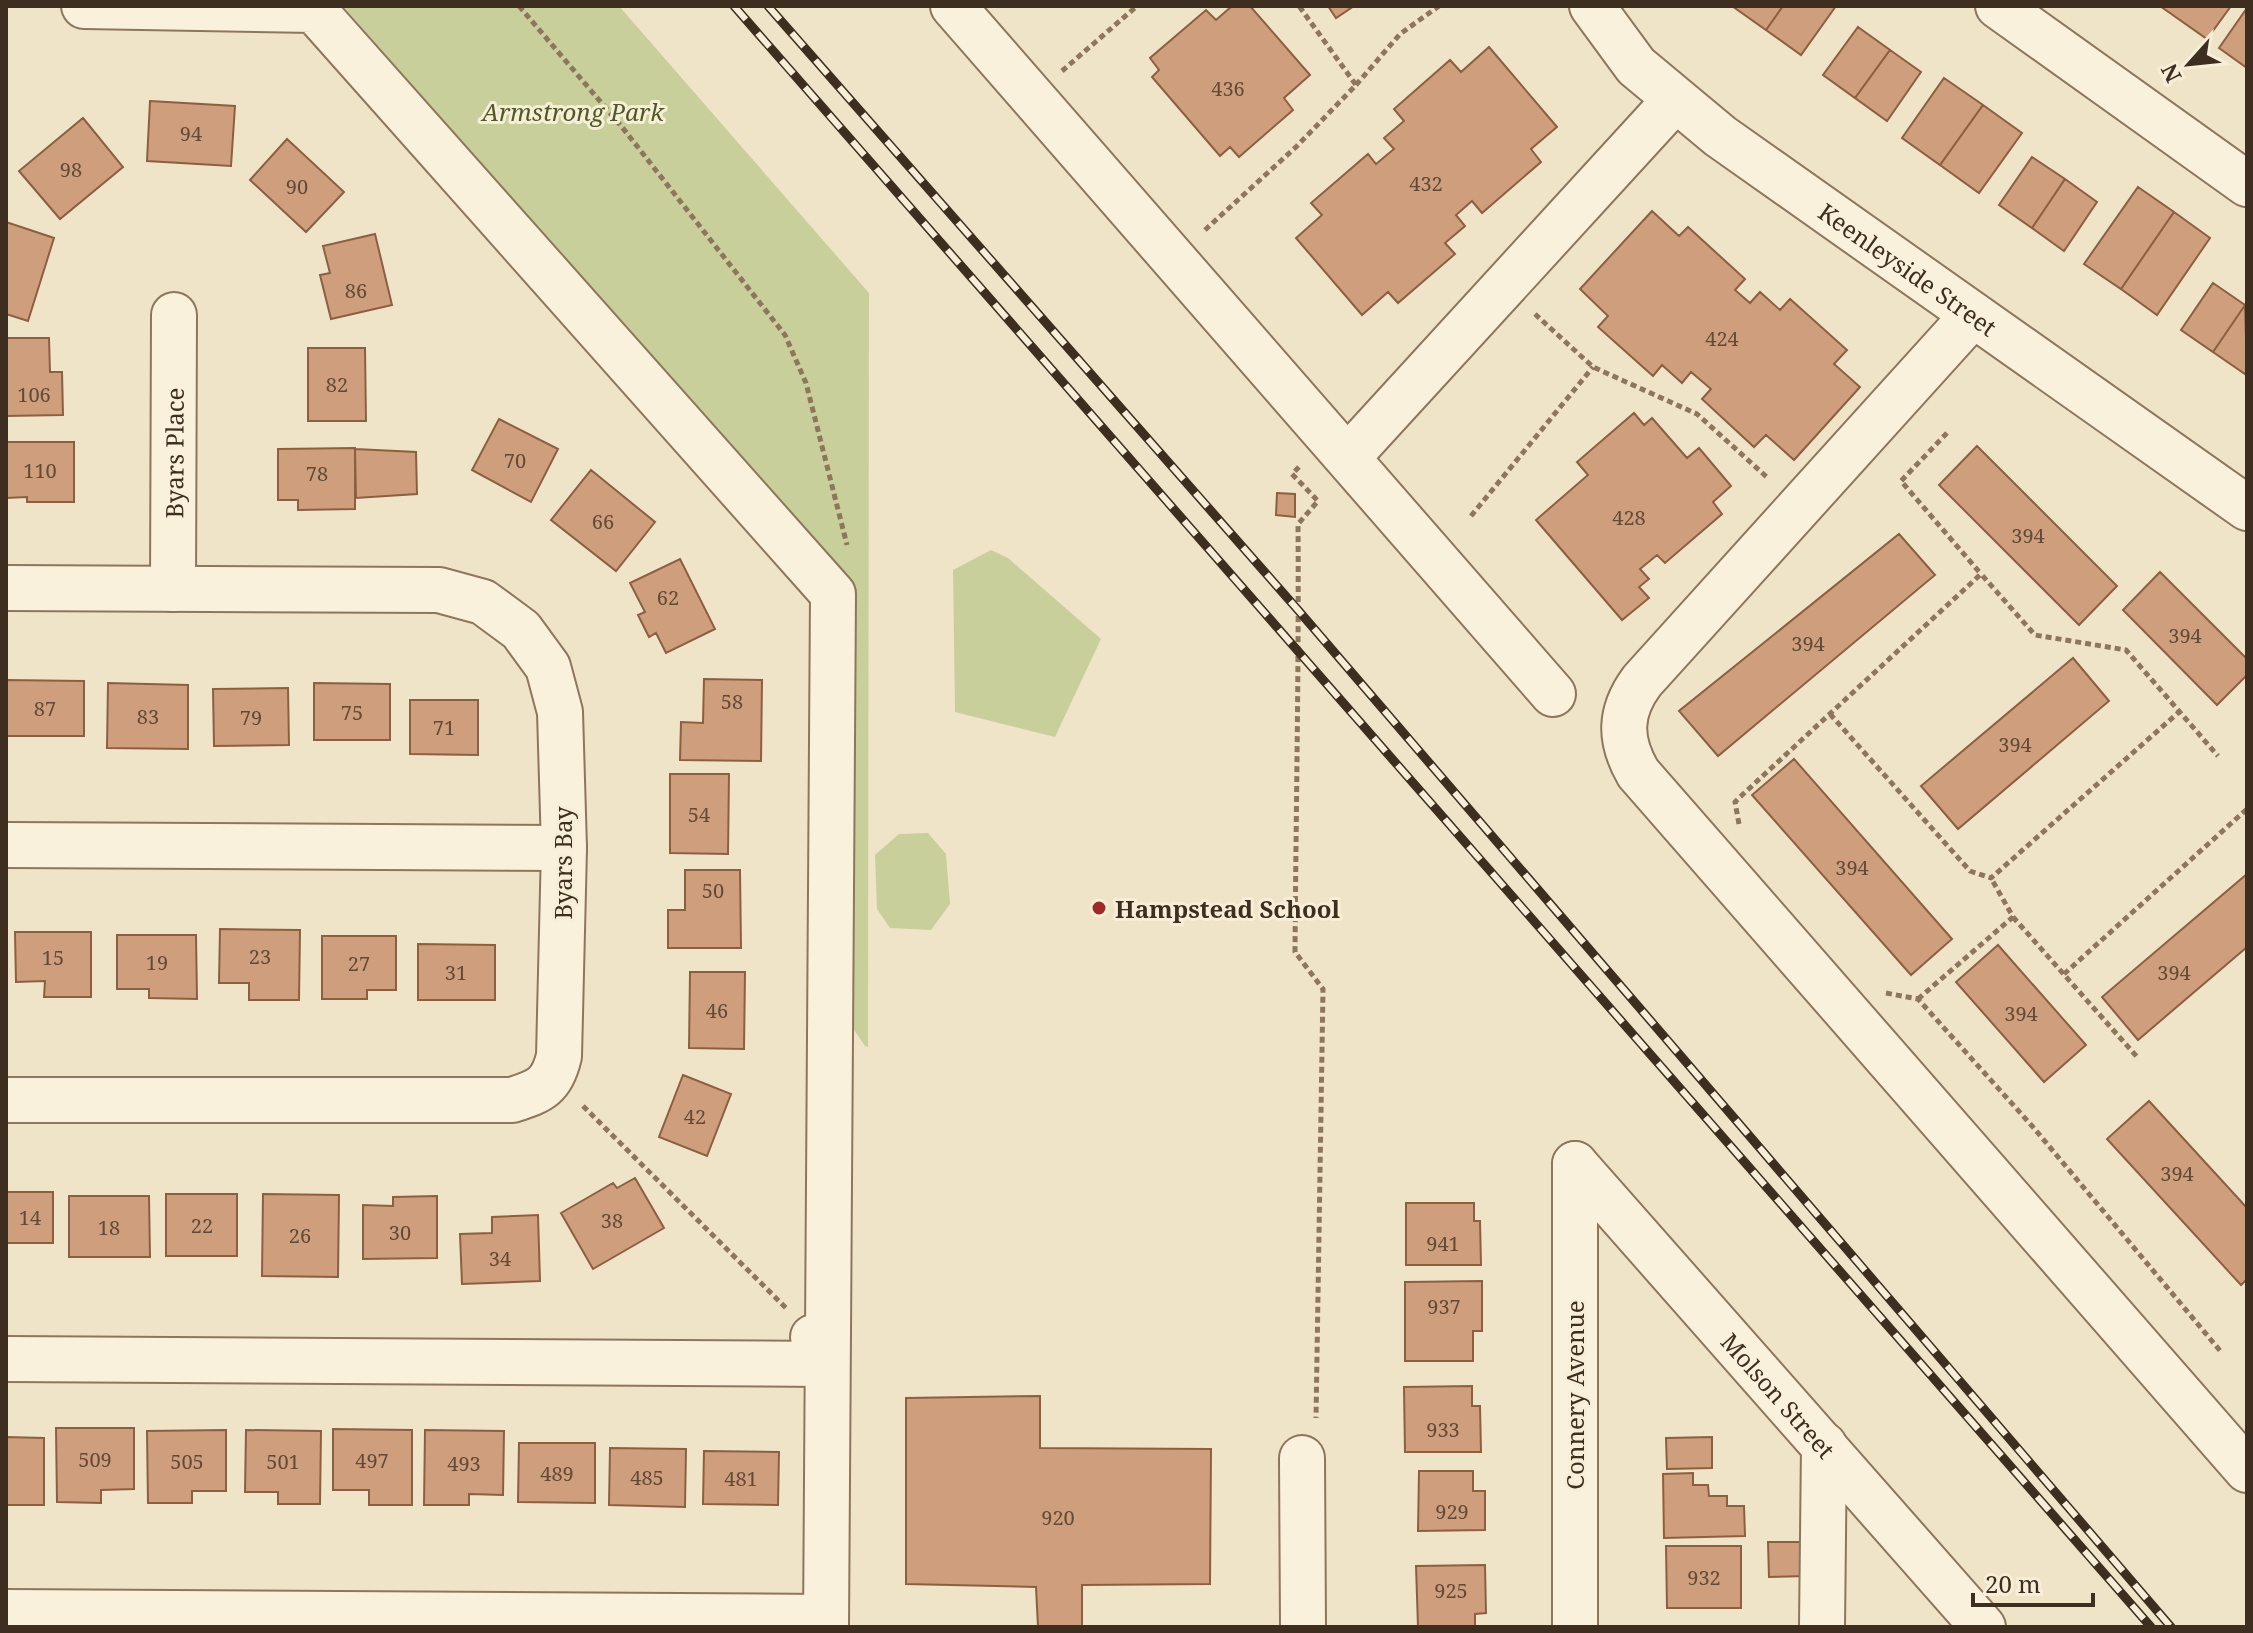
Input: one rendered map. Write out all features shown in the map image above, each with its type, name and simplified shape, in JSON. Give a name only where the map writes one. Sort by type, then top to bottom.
[{"type":"street","points":[[6,1612],[826,1622],[818,1349],[833,594],[314,10],[84,6]]},
{"type":"street","points":[[953,6],[1553,694]]},
{"type":"street","name":"Keenleyside Street","points":[[1592,6],[1636,66],[1674,101],[2247,508]]},
{"type":"street","points":[[1998,6],[2247,184]]},
{"type":"street","points":[[1348,457],[1674,101]]},
{"type":"street","name":"Byars Place","points":[[173,589],[174,315]]},
{"type":"street","points":[[1973,315],[1642,681],[1624,717],[1625,747],[1638,773],[2247,1470]]},
{"type":"street","name":"Byars Bay","points":[[6,588],[439,590],[483,602],[521,630],[548,667],[560,712],[564,848],[559,1056],[554,1077]]},
{"type":"street","points":[[6,845],[564,848]]},
{"type":"street","points":[[6,1100],[512,1100],[535,1093],[554,1077]]},
{"type":"street","name":"Molson Street","points":[[1575,1164],[1983,1627]]},
{"type":"street","name":"Connery Avenue","points":[[1575,1164],[1575,1627]]},
{"type":"street","points":[[6,1359],[818,1349]]},
{"type":"street","points":[[1303,1627],[1309,1443]]},
{"type":"street","points":[[1822,1627],[1824,1445]]},
{"type":"path","points":[[519,6],[650,162],[785,335],[806,383],[851,566],[829,590]]},
{"type":"path","points":[[1032,97],[1137,6]]},
{"type":"path","points":[[1299,6],[1356,85]]},
{"type":"path","points":[[1174,259],[1297,146],[1400,34],[1439,6]]},
{"type":"path","points":[[1505,286],[1593,367],[1697,414],[1771,481]]},
{"type":"path","points":[[1471,516],[1593,367]]},
{"type":"path","points":[[1947,433],[1901,481],[2035,635],[2126,650],[2218,756]]},
{"type":"path","points":[[1302,464],[1292,474],[1318,501],[1298,524],[1301,594],[1297,648],[1295,952],[1323,989],[1309,1443]]},
{"type":"path","points":[[1741,833],[1735,802],[1981,574]]},
{"type":"path","points":[[1991,878],[2179,712]]},
{"type":"path","points":[[1830,714],[1970,871],[1991,878],[2013,917],[2138,1058]]},
{"type":"path","points":[[2064,974],[2247,809]]},
{"type":"path","points":[[1918,999],[2013,917]]},
{"type":"path","points":[[1880,992],[1918,999],[2033,1127],[2222,1353]]},
{"type":"path","points":[[554,1077],[818,1349]]},
{"type":"green space","name":"Armstrong Park","points":[[343,6],[619,6],[869,293],[868,1047],[846,1018],[850,584]]},
{"type":"green space","points":[[991,550],[1008,558],[1101,639],[1055,737],[955,712],[953,570]]},
{"type":"green space","points":[[928,833],[946,854],[950,904],[931,930],[890,928],[877,909],[875,855],[899,834]]},
{"type":"building","points":[[1232,6],[1250,6],[1310,75],[1284,98],[1293,110],[1239,157],[1230,147],[1220,156],[1152,77],[1159,70],[1150,58],[1206,10],[1216,20]]},
{"type":"building","points":[[1328,6],[1354,6],[1336,18]]},
{"type":"building","points":[[1732,6],[1783,6],[1766,30]]},
{"type":"building","points":[[1783,6],[1836,6],[1801,55],[1766,30]]},
{"type":"building","points":[[2160,6],[2231,6],[2207,39]]},
{"type":"building","points":[[2247,8],[2247,68],[2219,48]]},
{"type":"building","points":[[1858,27],[1890,50],[1855,98],[1823,75]]},
{"type":"building","points":[[1489,47],[1557,127],[1531,149],[1541,162],[1482,213],[1472,201],[1456,215],[1465,226],[1445,243],[1455,254],[1398,303],[1388,292],[1362,315],[1296,238],[1322,215],[1311,203],[1368,154],[1376,164],[1394,149],[1384,138],[1404,121],[1394,109],[1450,60],[1461,72]]},
{"type":"building","points":[[1890,50],[1921,72],[1887,121],[1855,98]]},
{"type":"building","points":[[1944,78],[1983,105],[1940,165],[1902,138]]},
{"type":"building","points":[[150,101],[235,106],[231,166],[147,161]]},
{"type":"building","points":[[1983,105],[2022,133],[1979,193],[1940,165]]},
{"type":"building","points":[[83,118],[123,167],[60,219],[19,171]]},
{"type":"building","points":[[287,139],[344,192],[306,232],[250,180]]},
{"type":"building","points":[[2032,157],[2065,179],[2032,228],[1999,205]]},
{"type":"building","points":[[2065,179],[2097,202],[2064,251],[2032,228]]},
{"type":"building","points":[[2138,187],[2174,212],[2121,289],[2084,264]]},
{"type":"building","points":[[1652,211],[1679,236],[1688,227],[1745,279],[1735,290],[1750,303],[1760,292],[1780,310],[1790,299],[1847,350],[1834,364],[1860,387],[1794,460],[1766,435],[1754,447],[1702,399],[1711,389],[1691,372],[1682,383],[1662,365],[1653,376],[1598,327],[1608,316],[1580,289]]},
{"type":"building","points":[[2174,212],[2210,238],[2157,315],[2121,289]]},
{"type":"building","points":[[6,222],[54,238],[28,321],[6,314]]},
{"type":"building","points":[[375,234],[392,305],[331,319],[320,275],[330,273],[323,246]]},
{"type":"building","points":[[2213,283],[2245,305],[2213,352],[2181,330]]},
{"type":"building","points":[[2245,305],[2247,371],[2245,374],[2213,352]]},
{"type":"building","points":[[6,338],[49,338],[50,372],[62,372],[63,415],[6,416]]},
{"type":"building","points":[[308,348],[365,348],[366,421],[308,421]]},
{"type":"building","points":[[1634,413],[1644,425],[1652,418],[1687,458],[1699,448],[1731,486],[1713,502],[1722,514],[1665,563],[1657,555],[1640,569],[1649,579],[1639,587],[1649,598],[1622,620],[1536,520],[1588,475],[1577,462]]},
{"type":"building","points":[[499,419],[558,449],[531,502],[472,470]]},
{"type":"building","points":[[6,442],[74,442],[74,502],[27,502],[27,497],[6,498]]},
{"type":"building","points":[[1977,446],[2117,586],[2079,625],[1939,485]]},
{"type":"building","points":[[355,448],[355,509],[298,510],[298,500],[278,500],[278,449]]},
{"type":"building","points":[[355,449],[416,452],[417,494],[356,498]]},
{"type":"building","points":[[591,470],[655,522],[616,571],[551,520]]},
{"type":"building","points":[[1277,493],[1295,494],[1295,517],[1276,515]]},
{"type":"building","points":[[1899,534],[1935,575],[1718,756],[1679,711]]},
{"type":"building","points":[[680,559],[715,629],[666,653],[656,633],[649,637],[638,615],[645,612],[630,583]]},
{"type":"building","points":[[2160,572],[2247,659],[2247,675],[2217,705],[2123,610]]},
{"type":"building","points":[[2073,658],[2109,701],[1958,829],[1921,786]]},
{"type":"building","points":[[704,679],[762,680],[761,761],[680,760],[681,722],[703,723]]},
{"type":"building","points":[[6,680],[84,681],[84,736],[6,736]]},
{"type":"building","points":[[108,683],[188,685],[188,749],[107,748]]},
{"type":"building","points":[[314,683],[390,684],[390,740],[314,740]]},
{"type":"building","points":[[288,688],[289,745],[214,746],[213,689]]},
{"type":"building","points":[[410,700],[478,700],[478,755],[410,754]]},
{"type":"building","points":[[1794,759],[1952,939],[1911,975],[1752,795]]},
{"type":"building","points":[[670,774],[729,774],[728,854],[670,853]]},
{"type":"building","points":[[685,870],[740,870],[741,948],[668,948],[668,910],[685,910]]},
{"type":"building","points":[[2247,874],[2247,947],[2138,1040],[2102,997]]},
{"type":"building","points":[[220,929],[300,930],[299,1000],[249,1000],[249,983],[219,983]]},
{"type":"building","points":[[15,932],[91,932],[91,997],[44,997],[45,981],[16,982]]},
{"type":"building","points":[[117,935],[196,935],[197,999],[149,998],[149,989],[117,989]]},
{"type":"building","points":[[322,936],[396,936],[396,990],[367,990],[367,999],[322,999]]},
{"type":"building","points":[[418,944],[495,945],[495,1000],[418,1000]]},
{"type":"building","points":[[1998,945],[2086,1045],[2044,1082],[1956,982]]},
{"type":"building","points":[[690,972],[745,972],[744,1049],[689,1048]]},
{"type":"building","points":[[683,1075],[731,1094],[707,1156],[659,1137]]},
{"type":"building","points":[[2149,1101],[2247,1208],[2247,1279],[2241,1285],[2107,1139]]},
{"type":"building","points":[[635,1178],[664,1228],[593,1269],[561,1213],[613,1183],[617,1188]]},
{"type":"building","points":[[6,1192],[53,1192],[53,1243],[6,1243]]},
{"type":"building","points":[[166,1194],[237,1194],[237,1256],[166,1256]]},
{"type":"building","points":[[263,1194],[339,1195],[338,1277],[262,1276]]},
{"type":"building","points":[[69,1196],[149,1196],[150,1257],[69,1257]]},
{"type":"building","points":[[437,1196],[437,1258],[363,1259],[363,1205],[393,1206],[393,1197]]},
{"type":"building","points":[[1406,1203],[1474,1203],[1474,1221],[1480,1221],[1481,1265],[1406,1265]]},
{"type":"building","points":[[538,1215],[540,1281],[462,1284],[460,1234],[492,1233],[492,1217]]},
{"type":"building","points":[[1482,1281],[1482,1331],[1473,1331],[1473,1361],[1405,1361],[1405,1282]]},
{"type":"building","points":[[1472,1386],[1472,1406],[1480,1406],[1481,1452],[1405,1452],[1404,1387]]},
{"type":"building","points":[[1040,1396],[1040,1448],[1211,1449],[1210,1584],[1082,1585],[1082,1627],[1038,1627],[1036,1587],[906,1584],[906,1398]]},
{"type":"building","points":[[56,1428],[134,1428],[134,1489],[101,1490],[101,1503],[57,1502]]},
{"type":"building","points":[[333,1429],[412,1430],[412,1505],[369,1505],[369,1490],[333,1490]]},
{"type":"building","points":[[226,1430],[226,1491],[192,1491],[192,1503],[148,1503],[147,1431]]},
{"type":"building","points":[[246,1430],[321,1431],[320,1504],[278,1504],[278,1492],[245,1492]]},
{"type":"building","points":[[425,1430],[504,1431],[503,1495],[469,1494],[469,1505],[424,1505]]},
{"type":"building","points":[[6,1437],[44,1438],[44,1505],[6,1505]]},
{"type":"building","points":[[1712,1437],[1712,1468],[1667,1469],[1666,1438]]},
{"type":"building","points":[[519,1443],[595,1443],[595,1503],[518,1502]]},
{"type":"building","points":[[610,1448],[686,1449],[685,1507],[609,1505]]},
{"type":"building","points":[[704,1451],[779,1452],[778,1505],[703,1504]]},
{"type":"building","points":[[1419,1471],[1473,1471],[1473,1491],[1485,1491],[1485,1530],[1418,1531]]},
{"type":"building","points":[[1693,1473],[1693,1485],[1708,1485],[1709,1496],[1727,1496],[1727,1506],[1744,1506],[1745,1536],[1664,1538],[1663,1474]]},
{"type":"building","points":[[1768,1542],[1806,1542],[1806,1576],[1769,1577]]},
{"type":"building","points":[[1666,1546],[1741,1546],[1741,1608],[1667,1608]]},
{"type":"building","points":[[1485,1565],[1486,1613],[1475,1614],[1475,1627],[1418,1627],[1416,1566]]},
{"type":"railway","points":[[734,6],[2151,1627]]},
{"type":"railway","points":[[768,6],[1298,610],[2171,1627]]},
{"type":"place","name":"Hampstead School","points":[[1099,908]]}]
